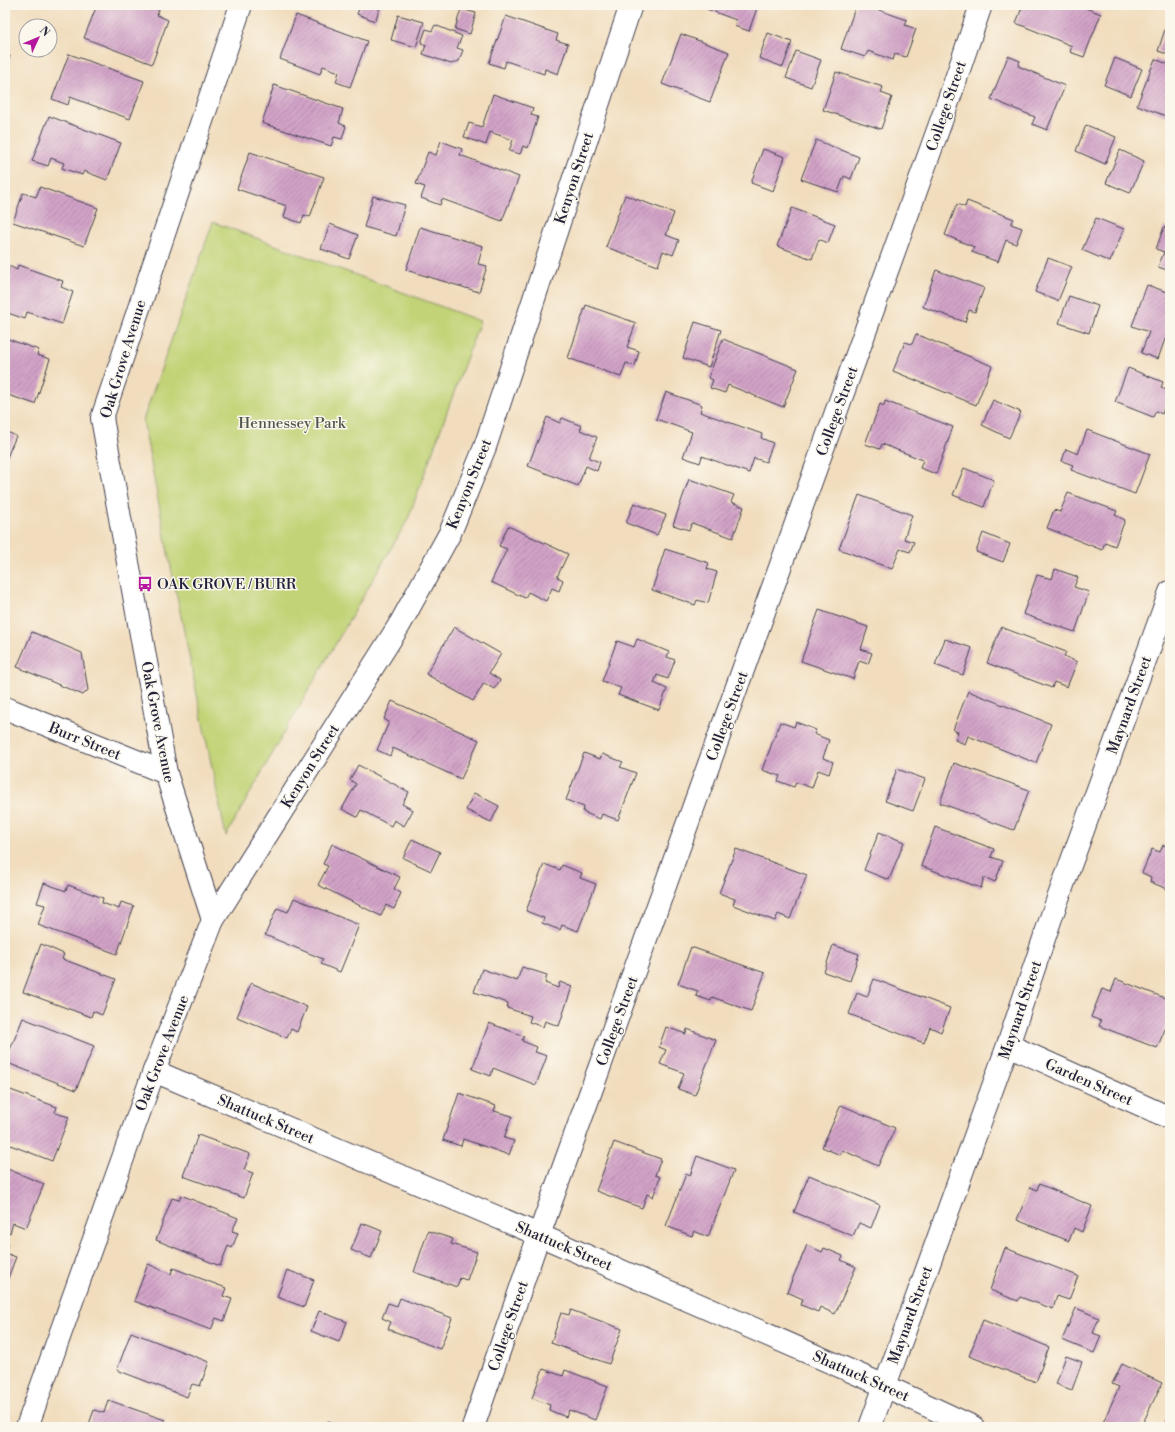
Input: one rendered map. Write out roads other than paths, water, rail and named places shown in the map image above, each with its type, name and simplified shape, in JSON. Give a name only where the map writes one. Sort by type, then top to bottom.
[{"type":"street","name":"Oak Grove Avenue","points":[[27,1427],[154,1071],[213,920],[166,773],[102,418],[241,5]]},
{"type":"street","name":"Kenyon Street","points":[[213,920],[400,624],[450,533],[485,447],[631,5]]},
{"type":"street","name":"College Street","points":[[473,1427],[539,1235],[982,5]]},
{"type":"street","name":"Maynard Street","points":[[870,1427],[1008,1045],[1052,915],[1170,592]]},
{"type":"street","name":"Burr Street","points":[[5,708],[166,773]]},
{"type":"street","name":"Garden Street","points":[[1008,1045],[1170,1118]]},
{"type":"street","name":"Shattuck Street","points":[[154,1071],[539,1235],[885,1386],[973,1427]]},
{"type":"place","name":"OAK GROVE / BURR","points":[[145,584]]},
{"type":"park label","name":"Hennessey Park","points":[[292,423]]}]
